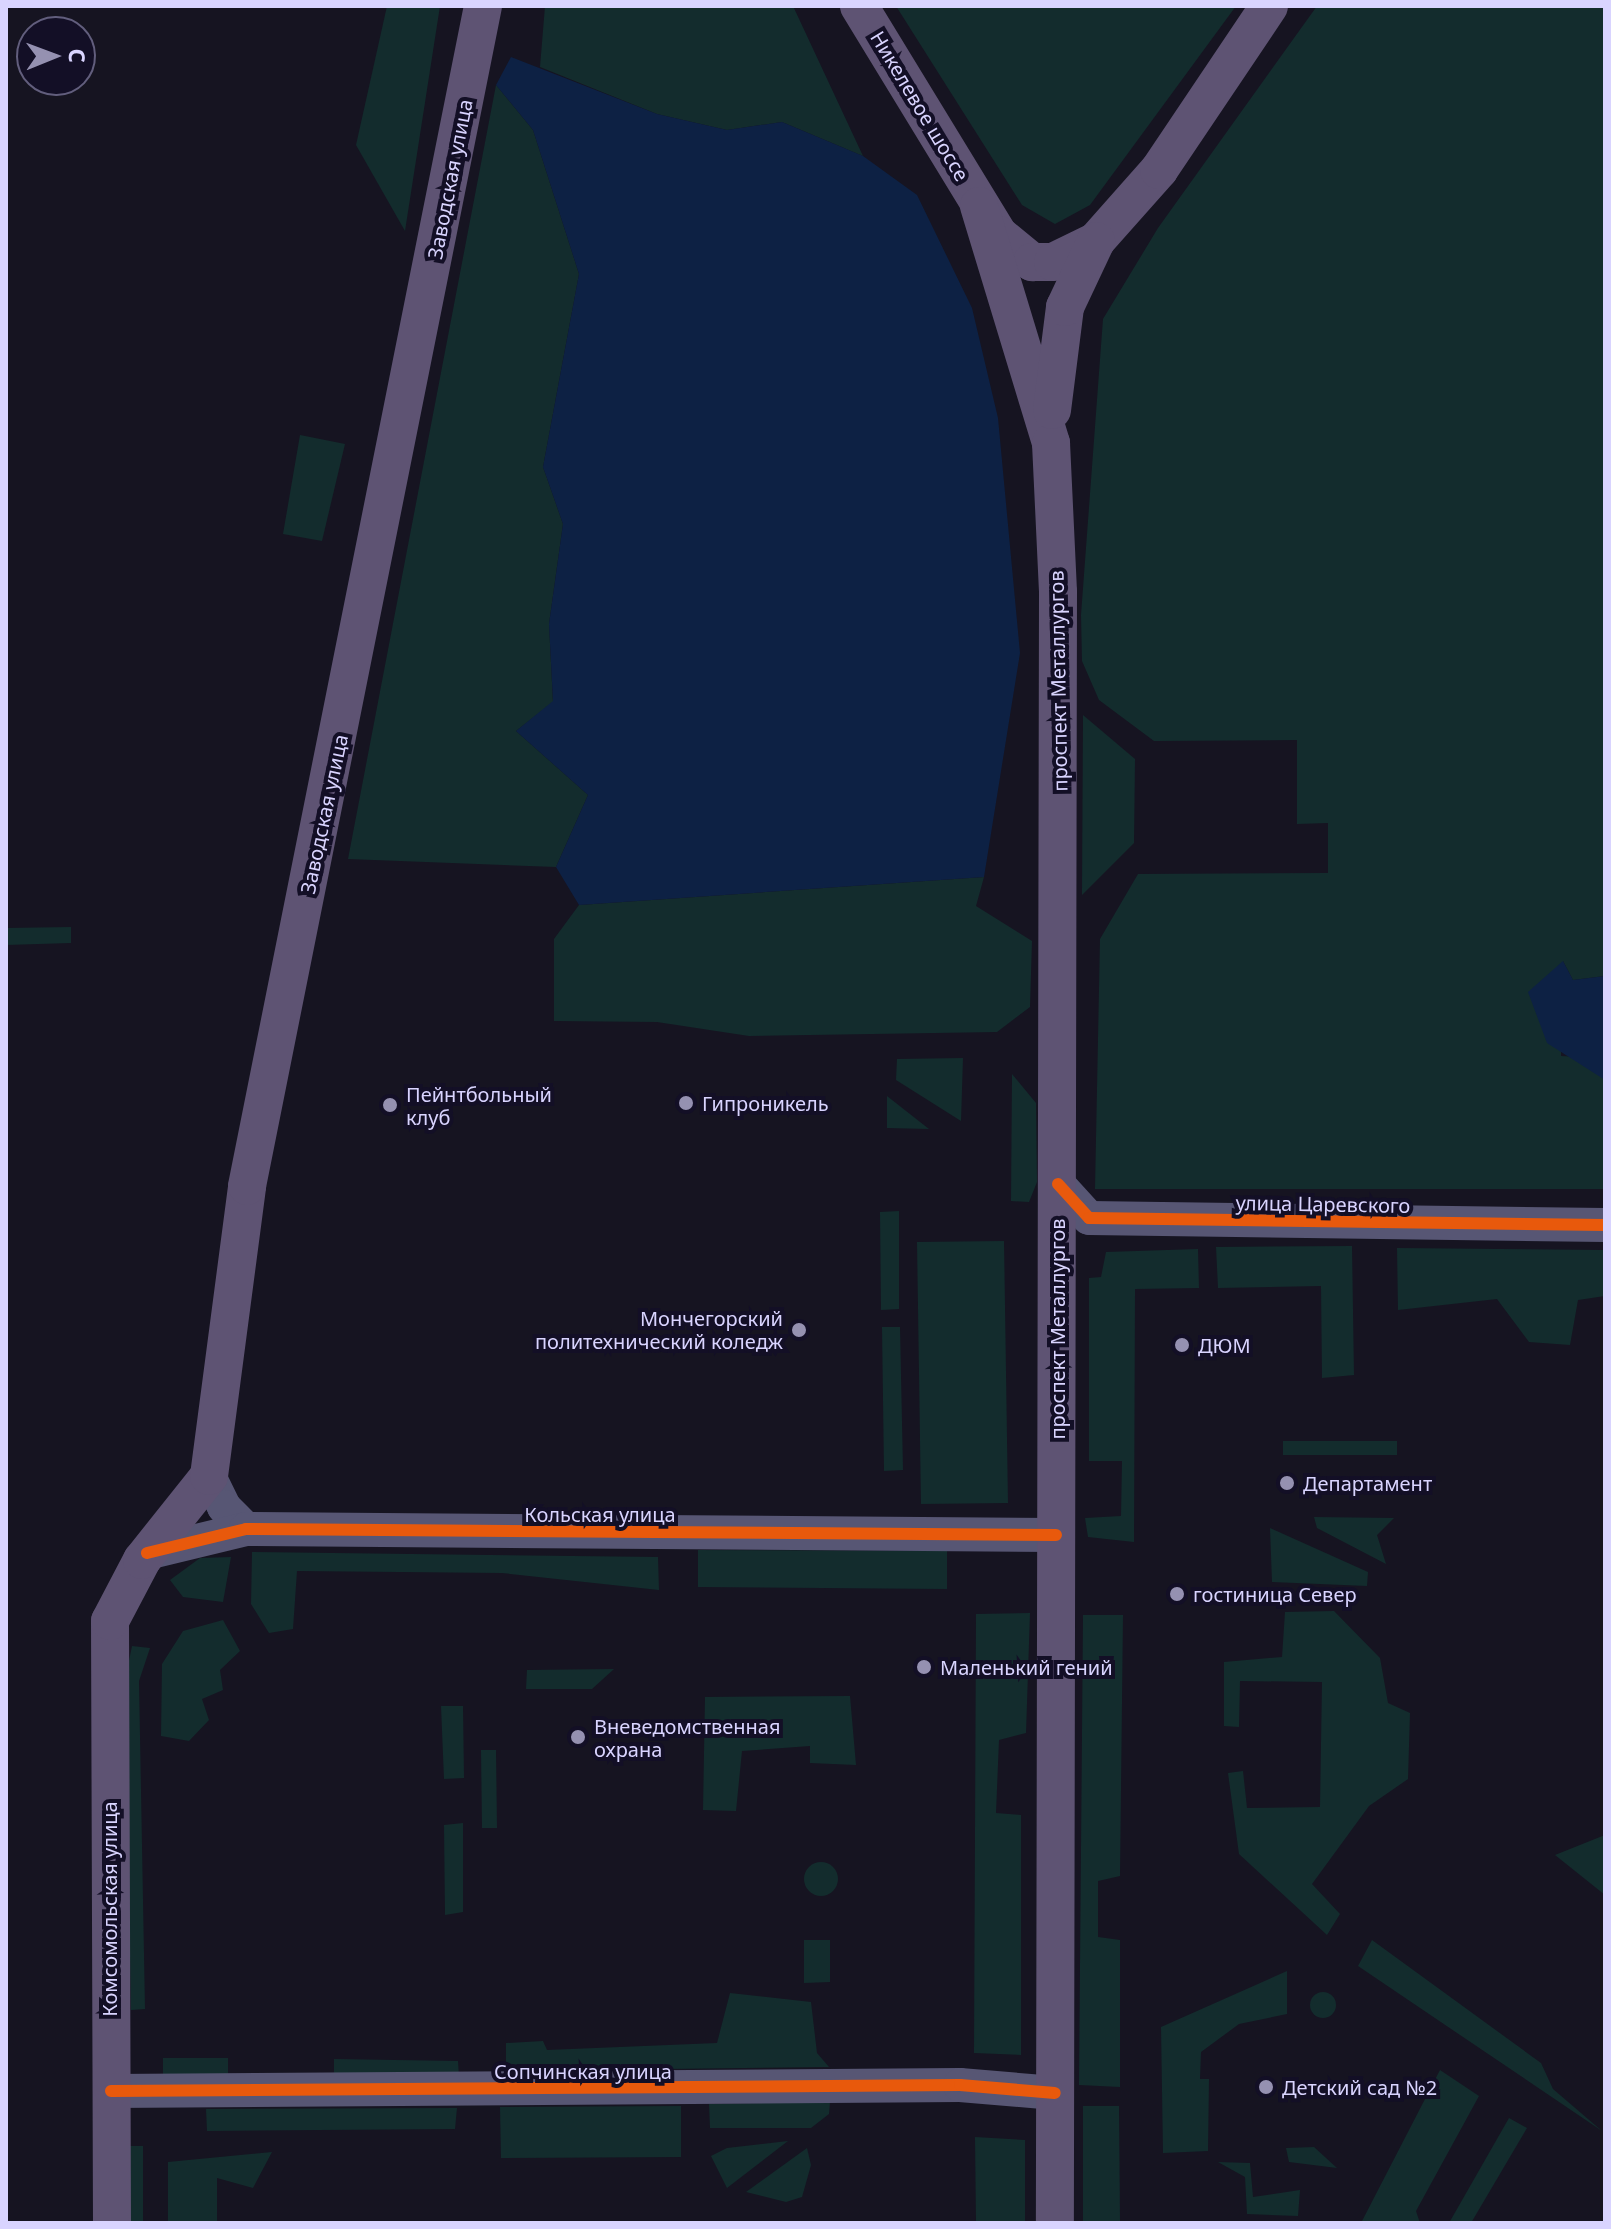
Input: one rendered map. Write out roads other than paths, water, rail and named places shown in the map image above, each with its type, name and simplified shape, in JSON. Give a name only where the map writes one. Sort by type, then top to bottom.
[{"type":"main road","name":"Заводская улица","points":[[209,1476],[247,1186],[483,6]]},
{"type":"main road","name":"Никелевое шоссе","points":[[859,6],[979,206]]},
{"type":"main road","points":[[1051,443],[1065,307],[1096,241],[1159,170],[1269,6]]},
{"type":"main road","points":[[979,206],[1032,262],[1062,259],[1096,241]]},
{"type":"main road","name":"проспект Металлургов","points":[[979,206],[1051,443],[1061,674],[1055,2223]]},
{"type":"main road","points":[[147,1553],[209,1476]]},
{"type":"main road","name":"Комсомольская улица","points":[[112,2223],[107,1647],[119,1597],[147,1553]]},
{"type":"street","points":[[1057,1256],[1075,1224],[1089,1218],[1058,1184]]},
{"type":"street","name":"улица Царевского","points":[[1089,1218],[1605,1225]]},
{"type":"street","points":[[209,1476],[224,1507],[246,1529]]},
{"type":"street","name":"Кольская улица","points":[[147,1553],[246,1529],[1056,1535]]},
{"type":"street","name":"Сопчинская улица","points":[[111,2091],[960,2085],[1055,2093]]},
{"type":"water","points":[[511,57],[657,114],[727,130],[782,122],[863,156],[917,195],[972,308],[998,418],[1020,653],[984,877],[579,905],[556,867],[588,795],[516,731],[553,701],[549,624],[563,524],[543,467],[579,274],[533,130],[496,85]]},
{"type":"water","points":[[1563,961],[1573,980],[1605,976],[1605,1080],[1547,1043],[1528,992]]},
{"type":"place","name":"Гипроникель","points":[[686,1103]]},
{"type":"place","name":"Пейнтбольный клуб","points":[[390,1105]]},
{"type":"place","name":"Мончегорский политехнический коледж","points":[[799,1330]]},
{"type":"place","name":"ДЮМ","points":[[1182,1345]]},
{"type":"place","name":"Департамент","points":[[1287,1483]]},
{"type":"place","name":"гостиница Север","points":[[1177,1594]]},
{"type":"place","name":"Маленький гений","points":[[924,1667]]},
{"type":"place","name":"Вневедомственная охрана","points":[[578,1737]]},
{"type":"place","name":"Детский сад №2","points":[[1266,2087]]}]
